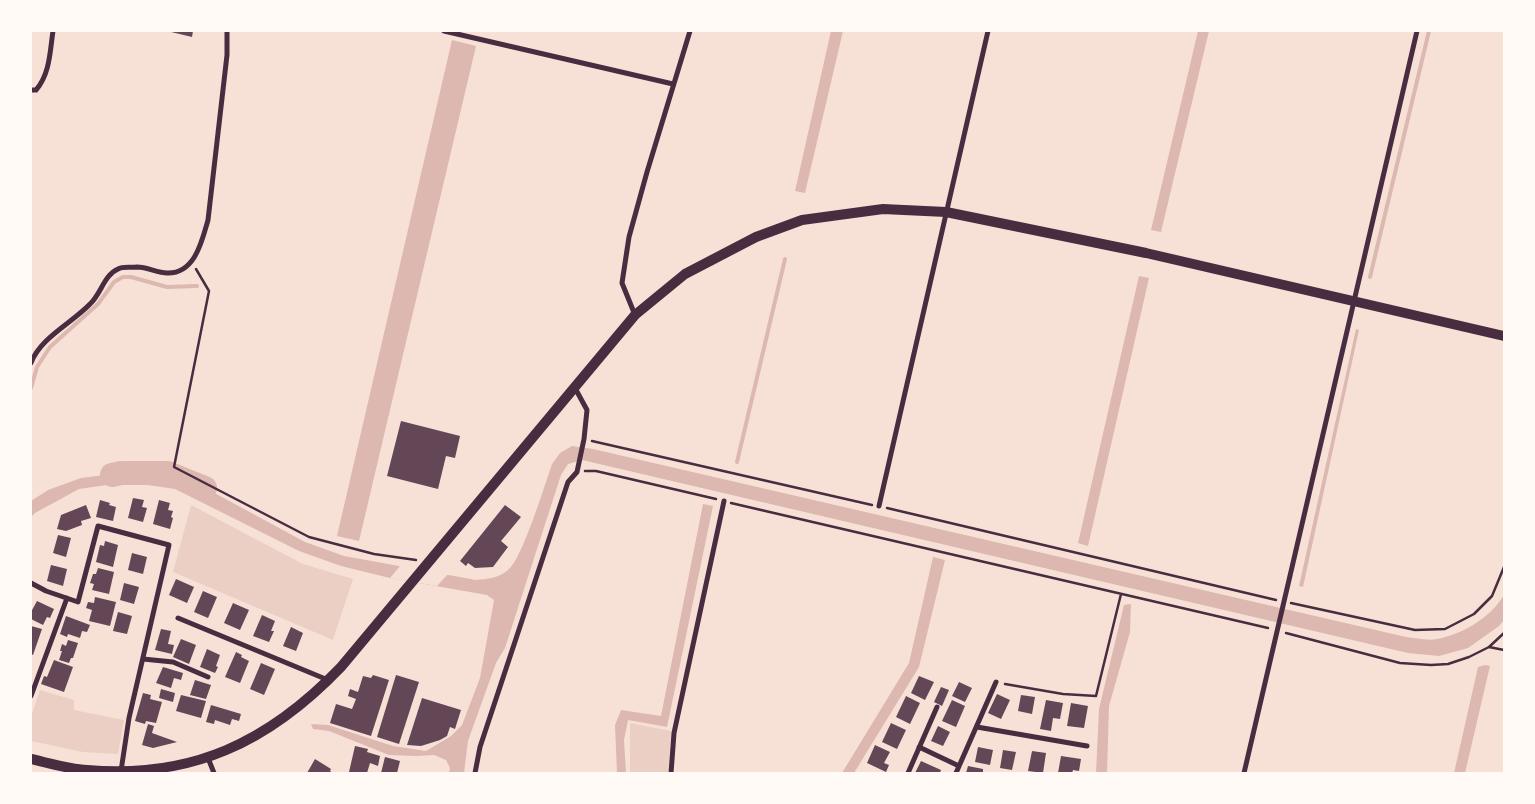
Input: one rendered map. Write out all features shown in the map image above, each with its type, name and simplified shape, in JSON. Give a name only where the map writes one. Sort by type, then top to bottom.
[{"type":"main road","points":[[31,759],[85,770],[129,772],[181,765],[208,758],[244,743],[275,724],[305,702],[341,668],[635,315],[685,274],[756,237],[802,220],[883,209],[946,212],[1146,253],[1504,336]]},
{"type":"street","points":[[31,90],[36,90],[42,82],[48,64],[53,31]]},
{"type":"street","points":[[31,363],[46,341],[79,316],[93,301],[110,274],[120,268],[142,267],[168,273],[180,271],[192,262],[201,246],[208,220],[227,55],[227,31]]},
{"type":"street","points":[[444,31],[673,84]]},
{"type":"street","points":[[635,315],[622,283],[629,236],[646,172],[690,31]]},
{"type":"street","points":[[879,506],[988,31]]},
{"type":"street","points":[[1244,773],[1417,31]]},
{"type":"street","points":[[475,773],[480,747],[568,482],[576,472],[584,439],[588,410],[575,387]]},
{"type":"street","points":[[671,773],[674,734],[724,501]]},
{"type":"street","points":[[31,583],[46,591],[78,602],[98,526],[169,545],[128,718],[121,771]]},
{"type":"street","points":[[31,696],[67,598]]},
{"type":"street","points":[[178,618],[328,680]]},
{"type":"street","points":[[142,659],[172,662],[208,678]]},
{"type":"street","points":[[956,773],[996,682]]},
{"type":"street","points":[[908,773],[936,707]]},
{"type":"street","points":[[977,727],[1087,746]]},
{"type":"street","points":[[919,747],[959,766]]},
{"type":"street","points":[[208,758],[214,773]]},
{"type":"path","points":[[192,262],[209,291],[174,468],[309,537],[374,554],[414,559],[427,564]]},
{"type":"path","points":[[584,439],[879,506],[1284,602],[1415,630],[1446,629],[1474,614],[1492,596],[1504,568]]},
{"type":"path","points":[[576,472],[596,471],[1277,630],[1400,663],[1448,664],[1469,657],[1489,646],[1504,633]]},
{"type":"path","points":[[996,682],[1063,694],[1096,696],[1121,594]]},
{"type":"path","points":[[1489,646],[1504,650]]},
{"type":"shaded area","points":[[831,31],[843,31],[805,193],[795,191]]},
{"type":"shaded area","points":[[1198,31],[1209,31],[1161,232],[1151,230]]},
{"type":"shaded area","points":[[452,40],[476,46],[359,541],[337,536]]},
{"type":"shaded area","points":[[1139,276],[1149,278],[1088,546],[1078,543]]},
{"type":"shaded area","points":[[1356,329],[1359,330],[1303,587],[1299,586]]},
{"type":"shaded area","points":[[572,446],[593,449],[1406,637],[1433,640],[1447,637],[1466,629],[1484,618],[1504,595],[1504,620],[1499,626],[1468,648],[1439,656],[1408,653],[582,460],[568,464],[561,475],[505,648],[496,663],[468,741],[464,773],[449,773],[450,768],[446,760],[434,755],[389,755],[329,731],[313,729],[311,724],[328,725],[393,746],[426,751],[451,736],[462,725],[480,678],[494,600],[487,595],[390,578],[341,566],[299,551],[175,489],[127,482],[79,489],[31,517],[31,501],[48,490],[81,478],[129,472],[185,477],[305,542],[344,556],[476,580],[493,578],[508,570],[514,563],[539,504],[552,464],[560,453]]},
{"type":"shaded area","points":[[703,504],[713,506],[667,727],[628,720],[624,740],[626,773],[617,773],[615,725],[621,710],[661,716]]},
{"type":"shaded area","points":[[191,505],[303,564],[353,579],[333,640],[173,572]]},
{"type":"shaded area","points":[[933,557],[945,560],[919,667],[854,773],[842,773],[909,663]]},
{"type":"shaded area","points":[[1131,604],[1130,632],[1109,706],[1107,773],[1096,773],[1099,709],[1124,605]]},
{"type":"shaded area","points":[[1490,666],[1465,773],[1454,773],[1478,667]]},
{"type":"shaded area","points":[[40,690],[74,700],[74,710],[124,720],[118,754],[83,752],[31,741],[31,716]]},
{"type":"shaded area","points":[[630,723],[671,731],[668,773],[630,773]]},
{"type":"pier","points":[[401,565],[448,574],[437,586],[390,578]]},
{"type":"building","points":[[167,31],[193,31],[192,37]]},
{"type":"building","points":[[401,421],[460,436],[455,458],[446,456],[438,489],[387,476]]},
{"type":"building","points":[[133,498],[144,500],[142,507],[147,508],[143,522],[128,518]]},
{"type":"building","points":[[100,500],[116,507],[113,521],[96,517]]},
{"type":"building","points":[[159,500],[170,503],[168,510],[173,511],[171,517],[173,518],[170,529],[153,524]]},
{"type":"building","points":[[86,505],[91,518],[81,521],[82,525],[66,531],[57,529],[61,515]]},
{"type":"building","points":[[505,505],[521,517],[501,541],[508,547],[493,567],[475,568],[468,563],[466,566],[460,561]]},
{"type":"building","points":[[58,535],[71,538],[66,557],[53,553]]},
{"type":"building","points":[[105,541],[118,545],[113,567],[96,562],[100,545],[104,546]]},
{"type":"building","points":[[132,553],[147,557],[143,574],[128,570]]},
{"type":"building","points":[[51,565],[67,569],[63,586],[47,581]]},
{"type":"building","points":[[98,568],[114,572],[109,594],[92,590],[94,584],[90,583],[93,574],[96,574]]},
{"type":"building","points":[[176,579],[194,587],[187,603],[169,595]]},
{"type":"building","points":[[124,583],[139,587],[134,604],[120,600]]},
{"type":"building","points":[[203,591],[217,597],[208,618],[194,612]]},
{"type":"building","points":[[95,597],[116,602],[110,626],[89,621],[92,610],[86,608],[88,602],[94,603]]},
{"type":"building","points":[[37,601],[54,609],[50,618],[47,617],[43,625],[31,619],[31,612]]},
{"type":"building","points":[[233,603],[249,610],[240,630],[224,623]]},
{"type":"building","points":[[118,612],[132,616],[127,634],[113,631]]},
{"type":"building","points":[[262,615],[275,621],[271,631],[274,631],[269,642],[253,636]]},
{"type":"building","points":[[66,616],[90,625],[87,632],[82,631],[80,638],[68,634],[67,637],[60,634]]},
{"type":"building","points":[[31,626],[42,629],[33,655],[31,654]]},
{"type":"building","points":[[291,627],[303,633],[296,651],[283,646]]},
{"type":"building","points":[[161,629],[171,631],[168,644],[174,645],[172,654],[155,650]]},
{"type":"building","points":[[181,639],[196,645],[189,664],[173,657]]},
{"type":"building","points":[[68,640],[78,643],[73,658],[71,658],[69,663],[59,660],[62,644],[66,646]]},
{"type":"building","points":[[207,649],[220,655],[215,673],[200,667]]},
{"type":"building","points":[[236,652],[249,661],[240,683],[225,677]]},
{"type":"building","points":[[54,660],[73,667],[64,692],[41,684],[44,676],[47,677]]},
{"type":"building","points":[[261,663],[275,669],[264,695],[250,689]]},
{"type":"building","points":[[163,667],[183,673],[181,680],[174,678],[171,688],[156,683]]},
{"type":"building","points":[[373,675],[389,680],[371,736],[330,723],[336,704],[352,709],[356,699],[348,696],[350,689],[358,692],[363,676],[371,678]]},
{"type":"building","points":[[396,675],[419,682],[399,744],[377,737]]},
{"type":"building","points":[[919,676],[934,682],[925,700],[911,693]]},
{"type":"building","points":[[195,680],[211,685],[206,699],[190,695]]},
{"type":"building","points":[[959,682],[972,688],[965,702],[952,696]]},
{"type":"building","points":[[941,687],[949,690],[942,706],[934,702]]},
{"type":"building","points":[[161,689],[175,693],[173,702],[159,698]]},
{"type":"building","points":[[143,693],[151,695],[150,699],[162,702],[156,723],[146,721],[145,724],[135,721]]},
{"type":"building","points":[[997,694],[1010,700],[1001,719],[988,713]]},
{"type":"building","points":[[181,695],[206,701],[201,718],[176,711]]},
{"type":"building","points":[[1021,695],[1035,697],[1032,714],[1018,711]]},
{"type":"building","points":[[906,696],[920,703],[910,724],[896,717]]},
{"type":"building","points":[[422,698],[461,710],[455,729],[450,727],[447,736],[440,740],[421,746],[407,745]]},
{"type":"building","points":[[952,700],[965,706],[956,727],[942,721]]},
{"type":"building","points":[[1046,700],[1063,703],[1060,719],[1053,718],[1051,731],[1040,729]]},
{"type":"building","points":[[1071,703],[1088,706],[1084,728],[1067,726]]},
{"type":"building","points":[[211,705],[241,714],[239,721],[232,719],[230,725],[215,720],[214,724],[206,722]]},
{"type":"building","points":[[891,723],[906,730],[897,749],[882,742]]},
{"type":"building","points":[[148,724],[154,726],[152,733],[177,742],[153,748],[142,745]]},
{"type":"building","points":[[938,726],[950,732],[943,746],[931,741]]},
{"type":"building","points":[[875,745],[890,752],[884,763],[889,765],[886,772],[867,763]]},
{"type":"building","points":[[355,746],[368,749],[367,752],[380,756],[378,766],[370,763],[367,773],[349,772]]},
{"type":"building","points":[[978,747],[993,750],[990,765],[975,762]]},
{"type":"building","points":[[1003,750],[1016,752],[1012,770],[1000,768]]},
{"type":"building","points":[[1032,751],[1046,753],[1043,773],[1028,771]]},
{"type":"building","points":[[1061,756],[1081,759],[1079,771],[1073,770],[1072,773],[1058,773]]},
{"type":"building","points":[[385,757],[400,761],[397,773],[381,773]]},
{"type":"building","points":[[315,759],[331,769],[330,771],[333,773],[307,773]]},
{"type":"building","points":[[921,761],[941,770],[940,773],[915,773]]},
{"type":"building","points":[[968,766],[983,769],[983,773],[966,773]]},
{"type":"waterway","points":[[1370,277],[1429,31]]},
{"type":"waterway","points":[[737,462],[785,259]]},
{"type":"waterway","points":[[31,388],[37,367],[50,347],[98,304],[114,282],[123,277],[131,277],[167,287],[197,286]]},
{"type":"waterway","points":[[112,475],[121,473],[168,473],[205,488]]}]
